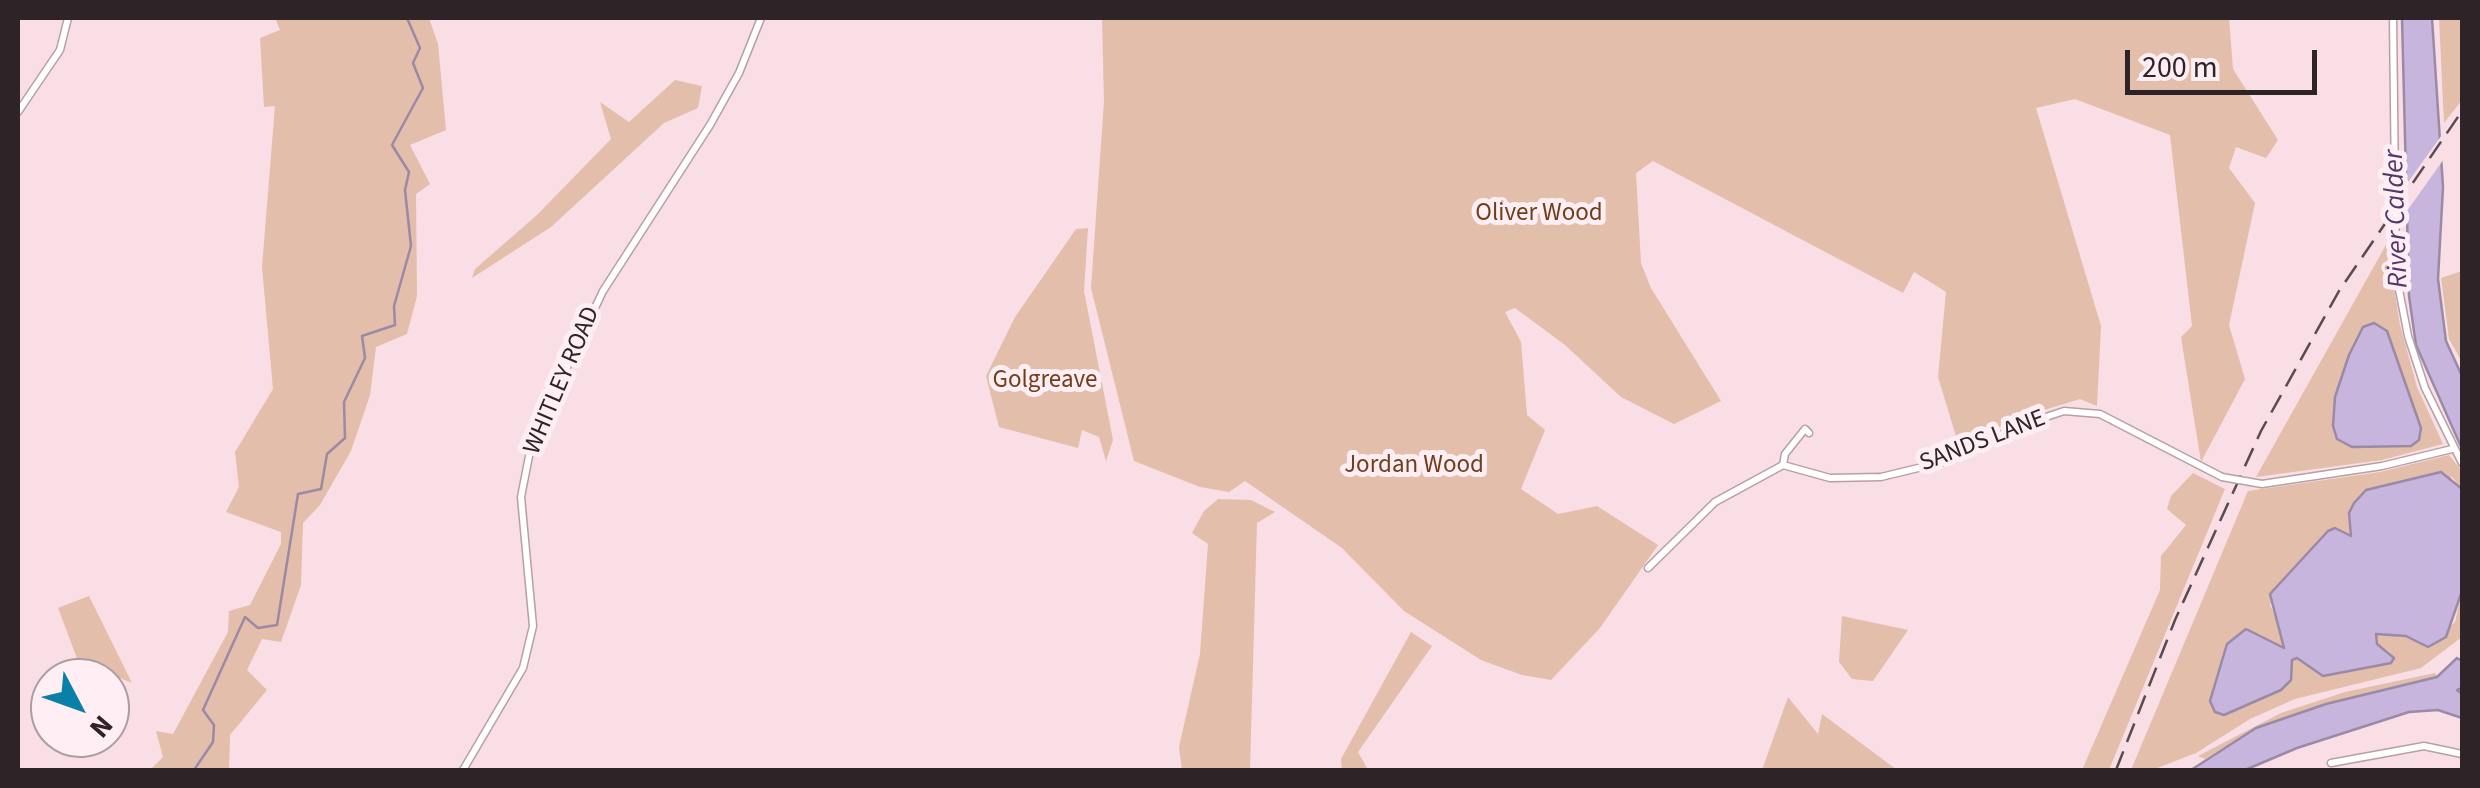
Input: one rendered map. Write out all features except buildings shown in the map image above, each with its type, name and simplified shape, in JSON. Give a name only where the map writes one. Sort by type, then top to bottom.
[{"type":"street","points":[[18,112],[60,50],[68,18]]},
{"type":"street","name":"WHITLEY ROAD","points":[[463,770],[523,668],[533,626],[521,497],[532,441],[603,291],[710,124],[739,73],[761,18]]},
{"type":"street","points":[[2393,18],[2396,274],[2408,336],[2452,448],[2462,463]]},
{"type":"street","name":"SANDS LANE","points":[[1783,465],[1830,478],[1881,476],[1947,461],[2018,426],[2078,410],[2100,414],[2222,477],[2262,484],[2382,466],[2452,448]]},
{"type":"street","points":[[1648,568],[1715,502],[1783,465],[1795,442],[1805,430],[1809,433]]},
{"type":"street","points":[[2331,764],[2424,746],[2462,754]]},
{"type":"green space","points":[[275,18],[429,18],[438,44],[446,130],[410,145],[430,184],[416,194],[417,296],[407,334],[376,347],[370,395],[351,451],[320,505],[303,523],[301,585],[281,642],[262,639],[247,670],[267,690],[230,735],[229,770],[150,770],[163,757],[156,731],[173,734],[228,632],[229,611],[250,605],[281,544],[281,532],[226,512],[239,487],[235,452],[273,389],[262,267],[275,106],[264,107],[260,38],[280,30]]},
{"type":"green space","points":[[1102,18],[2229,18],[2233,69],[2278,140],[2266,158],[2236,147],[2229,168],[2255,203],[2229,325],[2245,379],[2201,462],[2181,337],[2192,326],[2170,135],[2075,99],[2036,108],[2101,326],[2097,406],[2080,399],[2015,419],[1959,446],[1938,377],[1946,292],[1914,272],[1903,293],[1653,161],[1636,173],[1641,263],[1651,288],[1721,401],[1674,424],[1621,397],[1565,345],[1515,308],[1505,312],[1521,342],[1527,415],[1545,430],[1521,489],[1558,514],[1597,506],[1658,545],[1600,628],[1551,680],[1522,675],[1481,660],[1404,611],[1342,548],[1245,481],[1229,492],[1200,487],[1134,461],[1091,288],[1104,101]]},
{"type":"green space","points":[[2439,18],[2462,18],[2462,100],[2444,123]]},
{"type":"green space","points":[[675,80],[702,86],[698,108],[664,123],[551,227],[472,278],[475,269],[537,215],[611,139],[600,102],[629,122]]},
{"type":"green space","name":"Golgreave","points":[[1088,228],[1084,291],[1113,440],[1106,461],[1099,437],[1082,430],[1078,448],[999,427],[986,376],[1015,317],[1076,229]]},
{"type":"green space","points":[[2387,243],[2400,325],[2417,387],[2443,444],[2382,460],[2256,477]],"holes":[[[2387,332],[2422,434],[2337,439],[2333,426],[2335,397]]]},
{"type":"green space","points":[[2462,271],[2462,362],[2449,339],[2441,278]]},
{"type":"green space","points":[[2449,455],[2462,471],[2462,489],[2452,477],[2352,538],[2270,604],[2287,645],[2277,647],[2259,634],[2227,644],[2210,701],[2291,680],[2292,660],[2297,657],[2315,671],[2391,653],[2377,644],[2376,634],[2406,636],[2428,647],[2455,622],[2462,591],[2462,637],[2421,668],[2295,699],[2250,719],[2196,753],[2152,770],[2131,770],[2248,491],[2380,472]]},
{"type":"green space","points":[[2193,473],[2225,489],[2109,770],[2082,770],[2160,590],[2161,556],[2186,525],[2167,509],[2171,496]]},
{"type":"green space","points":[[1218,499],[1251,500],[1275,512],[1257,523],[1250,770],[1182,770],[1179,747],[1200,654],[1208,544],[1192,533],[1204,511]]},
{"type":"green space","points":[[89,596],[120,658],[77,658],[58,608]]},
{"type":"green space","points":[[1842,616],[1908,630],[1873,681],[1852,679],[1839,662]]},
{"type":"green space","points":[[1411,632],[1432,646],[1358,752],[1368,770],[1342,770],[1341,759]]},
{"type":"green space","points":[[2435,673],[2438,677],[2326,704],[2256,728],[2205,759],[2198,756],[2281,713],[2345,692]]},
{"type":"green space","points":[[1788,697],[1818,734],[1822,714],[1897,770],[1762,770]]},
{"type":"shaded area","points":[[2402,18],[2432,18],[2443,187],[2438,279],[2446,341],[2462,376],[2462,449],[2416,345],[2409,296]]},
{"type":"shaded area","points":[[2374,323],[2387,331],[2421,428],[2419,440],[2411,446],[2352,447],[2337,439],[2333,426],[2335,397],[2349,355],[2363,327]]},
{"type":"shaded area","points":[[2441,472],[2462,489],[2462,591],[2446,637],[2428,647],[2406,636],[2376,634],[2377,644],[2394,658],[2391,663],[2323,676],[2297,658],[2292,660],[2291,680],[2281,690],[2224,715],[2215,712],[2210,701],[2227,644],[2246,629],[2284,648],[2270,594],[2328,531],[2335,528],[2351,536],[2349,513],[2366,490]]},
{"type":"shaded area","points":[[2457,658],[2462,661],[2462,688],[2457,690],[2462,694],[2462,718],[2438,710],[2409,712],[2297,748],[2245,770],[2191,770],[2256,728],[2326,704],[2437,677]]},
{"type":"pier","points":[[2444,132],[2446,156],[2402,218],[2403,189]]},
{"type":"waterway","points":[[194,770],[213,742],[214,725],[203,710],[245,617],[258,628],[277,625],[298,494],[321,489],[327,454],[345,438],[344,402],[365,358],[362,336],[395,325],[394,306],[411,246],[405,190],[409,172],[392,145],[423,88],[413,63],[420,48],[407,18]]},
{"type":"railway","points":[[2116,770],[2175,620],[2261,431],[2339,291],[2462,111]]},
{"type":"park label","name":"Oliver Wood","points":[[1539,215]]},
{"type":"park label","name":"Jordan Wood","points":[[1414,467]]},
{"type":"water label","name":"River Calder","points":[[2398,219]]}]
